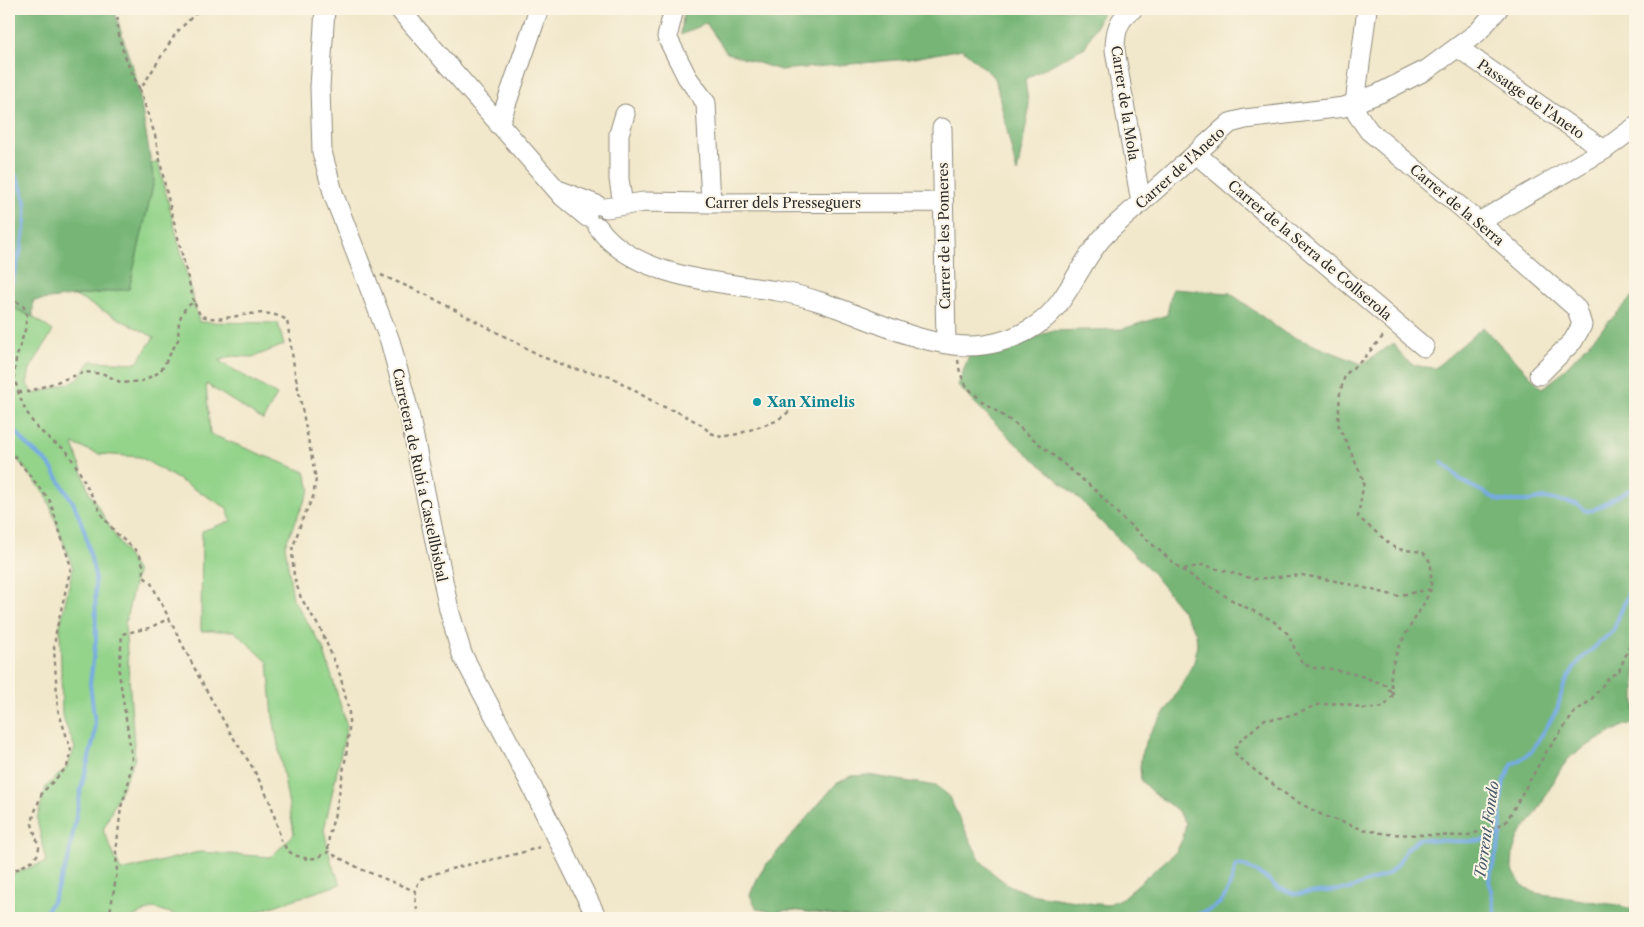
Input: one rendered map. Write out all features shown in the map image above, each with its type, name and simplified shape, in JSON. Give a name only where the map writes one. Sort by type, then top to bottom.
[{"type":"street","name":"Carretera de Rubí a Castellbisbal","points":[[325,9],[320,87],[322,152],[334,196],[390,341],[408,408],[449,610],[462,654],[559,840],[597,918]]},
{"type":"street","points":[[499,125],[539,9]]},
{"type":"street","points":[[674,9],[667,37],[688,77],[706,103],[711,203]]},
{"type":"street","name":"Carrer de la Mola","points":[[1133,9],[1124,15],[1118,25],[1115,36],[1115,50],[1141,203]]},
{"type":"street","points":[[1355,103],[1367,9]]},
{"type":"street","name":"Carrer de l'Aneto","points":[[604,214],[617,246],[660,270],[711,281],[788,293],[928,341],[951,345],[980,346],[1009,340],[1042,321],[1058,305],[1104,237],[1230,123],[1244,119],[1344,107],[1380,93],[1428,69],[1478,32],[1498,9]]},
{"type":"street","points":[[401,10],[499,125],[558,190],[604,214],[619,179],[619,134],[625,114]]},
{"type":"street","name":"Passatge de l'Aneto","points":[[1457,47],[1604,150]]},
{"type":"street","name":"Carrer de la Serra","points":[[1355,103],[1357,114],[1369,131],[1479,222],[1576,309],[1582,325],[1573,341],[1539,375]]},
{"type":"street","points":[[1479,222],[1604,150],[1635,127]]},
{"type":"street","name":"Carrer de les Pomeres","points":[[942,128],[943,202],[951,345]]},
{"type":"street","name":"Carrer de la Serra de Collserola","points":[[1196,154],[1424,347]]},
{"type":"street","name":"Carrer dels Presseguers","points":[[604,214],[644,202],[943,202]]},
{"type":"path","points":[[118,9],[120,43],[140,90],[155,135],[165,186],[194,302],[200,315],[208,319],[270,313],[279,315],[287,320],[316,479],[313,497],[302,520],[292,550],[294,577],[301,598],[321,630],[340,675],[349,711],[346,756],[336,810],[328,835],[328,852]]},
{"type":"path","points":[[140,90],[176,33],[200,9]]},
{"type":"path","points":[[9,208],[11,226],[9,236]]},
{"type":"path","points":[[362,268],[427,296],[545,358],[575,369],[610,376],[660,405],[700,424],[710,433],[721,437],[738,434],[776,421],[790,410]]},
{"type":"path","points":[[9,298],[23,305],[27,316],[25,330],[16,359],[14,376],[25,409],[35,426],[52,442],[66,450],[103,517],[118,535],[139,553],[144,576],[151,583],[200,679],[231,734],[253,768],[271,804],[281,840],[287,850],[294,855],[308,859],[316,858],[328,852]]},
{"type":"path","points":[[18,392],[28,392],[85,372],[104,374],[122,383],[142,381],[156,375],[160,372],[178,340],[179,321],[182,314],[186,307],[194,302]]},
{"type":"path","points":[[1400,327],[1385,334],[1363,359],[1345,375],[1340,393],[1338,424],[1364,481],[1358,517],[1396,549],[1423,552],[1431,563],[1431,589],[1393,664],[1391,678],[1393,696],[1384,707],[1362,709],[1339,703],[1316,705],[1276,719],[1265,719],[1239,742],[1234,751],[1239,758],[1292,800],[1324,816],[1362,829],[1386,834],[1465,836],[1495,827],[1506,822],[1545,754],[1575,712],[1591,700],[1609,677],[1620,671],[1635,628]]},
{"type":"path","points":[[951,345],[966,387],[1067,466],[1095,490],[1123,520],[1182,570],[1237,603],[1272,620],[1287,633],[1302,663],[1313,668],[1326,668],[1358,675],[1386,685],[1393,696]]},
{"type":"path","points":[[9,449],[50,501],[71,567],[54,649],[58,710],[71,750],[67,767],[42,793],[34,814],[32,824],[39,847],[38,854],[33,860],[18,869],[9,869]]},
{"type":"path","points":[[1182,570],[1203,565],[1254,579],[1302,575],[1341,582],[1396,596],[1431,589]]},
{"type":"path","points":[[109,918],[117,872],[116,852],[121,807],[128,785],[132,758],[119,673],[122,634],[149,628],[170,618]]},
{"type":"path","points":[[419,918],[415,891],[421,879],[465,865],[504,858],[559,840]]},
{"type":"path","points":[[328,852],[363,870],[415,891]]},
{"type":"green space","points":[[9,9],[114,9],[138,86],[154,181],[129,289],[33,301],[33,317],[9,306]]},
{"type":"green space","points":[[684,9],[1105,9],[1085,47],[1025,79],[1029,110],[1017,173],[995,78],[962,49],[909,59],[780,70],[727,53],[706,23],[681,35]]},
{"type":"green space","points":[[158,162],[199,322],[278,323],[284,345],[253,357],[231,356],[219,361],[277,395],[263,420],[206,384],[210,434],[305,472],[310,489],[285,545],[293,599],[323,648],[347,726],[324,830],[332,865],[341,884],[237,918],[186,918],[154,908],[130,918],[9,918],[9,875],[46,862],[37,819],[46,787],[67,767],[75,748],[62,715],[60,625],[73,568],[46,495],[9,449],[9,306],[33,317],[53,331],[30,369],[27,384],[33,394],[76,381],[91,361],[137,363],[154,337],[75,296],[129,289],[154,181],[151,164]],"holes":[[[73,444],[99,454],[140,457],[227,508],[231,521],[202,531],[201,631],[234,631],[268,662],[273,717],[294,834],[271,857],[199,852],[121,871],[103,830],[135,758],[125,624],[137,572],[89,492]]]},
{"type":"green space","points":[[1172,289],[1230,293],[1286,334],[1362,364],[1394,343],[1410,363],[1435,368],[1483,327],[1542,388],[1556,378],[1635,294],[1635,723],[1625,725],[1570,757],[1560,770],[1537,812],[1518,837],[1513,852],[1512,869],[1521,884],[1535,893],[1617,905],[1632,909],[1635,918],[854,918],[791,910],[773,912],[757,909],[750,895],[765,866],[836,784],[851,776],[868,775],[936,786],[948,795],[980,860],[1007,884],[1036,895],[1107,905],[1122,898],[1176,852],[1183,838],[1186,823],[1177,810],[1152,792],[1141,781],[1140,767],[1142,751],[1151,731],[1170,705],[1194,662],[1197,648],[1196,633],[1179,606],[1149,569],[1084,503],[1013,441],[958,386],[969,355],[1004,350],[1050,331],[1122,329],[1167,315]]},
{"type":"waterway","points":[[9,166],[22,189],[25,203],[22,242],[9,292]]},
{"type":"waterway","points":[[9,423],[26,444],[49,464],[74,504],[85,532],[95,576],[96,639],[90,683],[95,724],[94,738],[81,789],[68,860],[53,900],[42,918]]},
{"type":"waterway","points":[[1442,462],[1462,481],[1500,501],[1529,501],[1544,498],[1577,504],[1586,511],[1593,510],[1635,487]]},
{"type":"waterway","name":"Torrent Fondo","points":[[1496,918],[1489,880],[1501,836],[1500,806],[1504,780],[1512,765],[1531,752],[1557,710],[1563,688],[1580,660],[1613,631],[1635,577]]},
{"type":"waterway","points":[[1190,918],[1211,909],[1221,901],[1228,890],[1238,865],[1248,867],[1266,878],[1276,887],[1295,894],[1350,889],[1388,874],[1397,865],[1406,850],[1418,839],[1473,841],[1493,838],[1500,834]]},
{"type":"place","name":"Xan Ximelis","points":[[757,402]]}]
